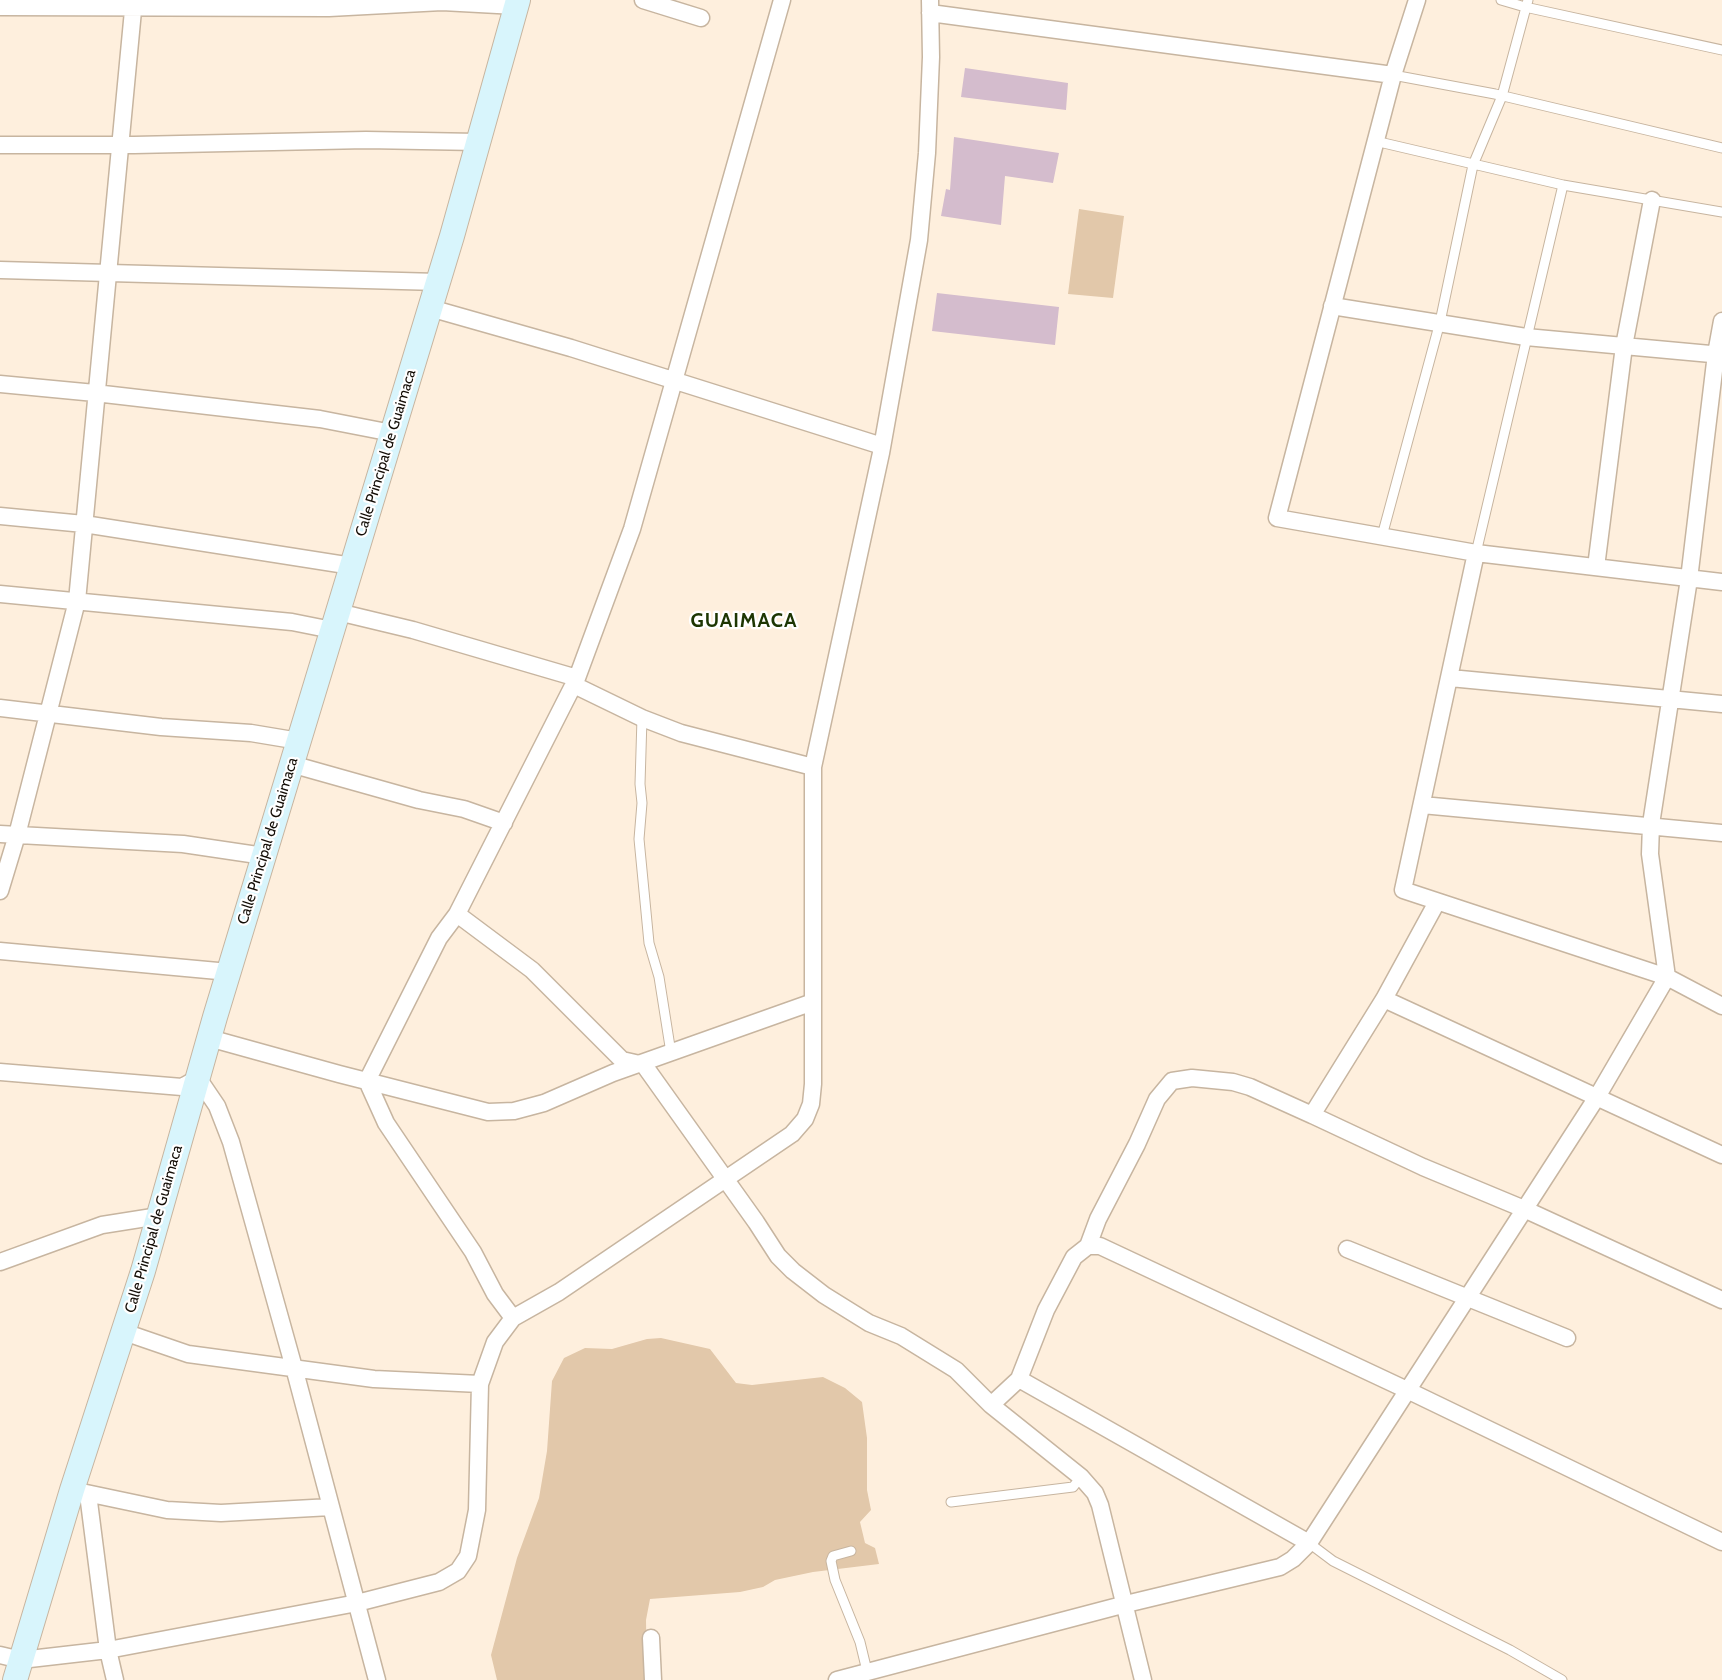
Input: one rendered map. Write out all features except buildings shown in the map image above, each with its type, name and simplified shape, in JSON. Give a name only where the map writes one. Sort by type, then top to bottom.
[{"type":"main road","name":"Calle Principal de Guaimaca","points":[[12,1665],[80,1492],[228,972],[438,282],[517,3]]},
{"type":"street","points":[[643,0],[701,18]]},
{"type":"street","points":[[367,1081],[439,938],[457,914],[576,682],[632,529],[782,0]]},
{"type":"street","points":[[1417,0],[1393,75],[1375,141],[1277,518],[1476,553],[1722,582]]},
{"type":"street","points":[[0,7],[134,3],[329,8],[442,2],[517,3]]},
{"type":"street","points":[[0,891],[17,835],[77,601],[119,144],[134,3]]},
{"type":"street","points":[[12,1665],[108,1650],[357,1603],[439,1582],[458,1571],[468,1556],[477,1510],[480,1384],[495,1342],[513,1318],[559,1292],[792,1134],[805,1119],[811,1104],[813,1084],[814,767],[882,446],[919,240],[925,193],[931,58],[930,6],[1393,75]]},
{"type":"street","points":[[0,144],[366,140],[478,142]]},
{"type":"street","points":[[1596,567],[1624,346],[1652,200]]},
{"type":"street","points":[[0,270],[438,282]]},
{"type":"street","points":[[1332,306],[1526,337],[1719,355]]},
{"type":"street","points":[[430,308],[543,340],[882,446]]},
{"type":"street","points":[[837,1680],[1126,1604],[1280,1566],[1293,1559],[1308,1543],[1597,1097],[1666,977],[1650,854],[1650,824],[1689,579],[1722,321]]},
{"type":"street","points":[[0,384],[320,419],[392,433]]},
{"type":"street","points":[[0,516],[84,524],[352,566]]},
{"type":"street","points":[[1476,553],[1404,890],[1666,977],[1722,1006]]},
{"type":"street","points":[[0,594],[292,622],[335,621],[413,630],[576,682],[642,718],[681,733],[814,767]]},
{"type":"street","points":[[1450,678],[1670,697],[1722,704]]},
{"type":"street","points":[[0,708],[161,727],[251,733],[299,741]]},
{"type":"street","points":[[292,764],[419,800],[464,809],[504,824]]},
{"type":"street","points":[[1422,805],[1650,824],[1722,832]]},
{"type":"street","points":[[0,834],[184,844],[264,856]]},
{"type":"street","points":[[1312,1115],[1384,999],[1437,902]]},
{"type":"street","points":[[457,914],[532,970],[622,1060],[644,1065],[778,1256],[793,1271],[824,1295],[862,1318],[900,1336],[956,1370],[991,1405],[1081,1477],[1094,1493],[1100,1505],[1126,1604],[1143,1680]]},
{"type":"street","points":[[0,951],[228,972]]},
{"type":"street","points":[[1384,999],[1722,1155]]},
{"type":"street","points":[[209,1038],[488,1112],[514,1111],[544,1103],[613,1073],[813,1002]]},
{"type":"street","points":[[0,1072],[182,1087],[198,1078],[217,1106],[231,1142],[294,1368],[377,1680]]},
{"type":"street","points":[[991,1405],[1019,1379],[1046,1310],[1074,1257],[1088,1246],[1098,1219],[1138,1144],[1157,1099],[1172,1081],[1192,1078],[1233,1082],[1250,1087],[1423,1167],[1524,1209],[1722,1300]]},
{"type":"street","points":[[367,1081],[386,1123],[472,1252],[496,1294],[513,1318]]},
{"type":"street","points":[[0,1262],[102,1226],[159,1216]]},
{"type":"street","points":[[1088,1246],[1100,1246],[1407,1390],[1722,1542]]},
{"type":"street","points":[[1347,1249],[1567,1338]]},
{"type":"street","points":[[124,1332],[188,1354],[374,1379],[480,1384]]},
{"type":"street","points":[[1019,1379],[1308,1543]]},
{"type":"street","points":[[115,1680],[80,1492],[167,1510],[221,1513],[331,1507]]},
{"type":"street","points":[[651,1638],[653,1680]]},
{"type":"lane","points":[[1501,0],[1527,4],[1722,50]]},
{"type":"lane","points":[[1382,536],[1440,322],[1473,165],[1502,96],[1527,4]]},
{"type":"lane","points":[[1393,75],[1502,96],[1722,148]]},
{"type":"lane","points":[[1375,141],[1563,185],[1722,212]]},
{"type":"lane","points":[[1476,553],[1563,185]]},
{"type":"lane","points":[[642,718],[640,784],[642,803],[639,839],[649,943],[659,977],[671,1053]]},
{"type":"lane","points":[[951,1502],[1073,1487],[1081,1477]]},
{"type":"lane","points":[[1308,1543],[1333,1561],[1510,1650],[1562,1680]]},
{"type":"lane","points":[[852,1551],[833,1556],[831,1562],[835,1580],[865,1657],[861,1675]]},
{"type":"shaded area","points":[[1079,209],[1124,216],[1113,298],[1068,294]]},
{"type":"shaded area","points":[[661,1338],[710,1349],[736,1383],[752,1385],[823,1377],[845,1388],[862,1402],[867,1438],[867,1490],[871,1510],[860,1522],[865,1543],[875,1548],[879,1564],[813,1572],[775,1580],[763,1587],[740,1592],[650,1599],[646,1620],[647,1680],[497,1680],[491,1655],[517,1558],[539,1498],[547,1451],[552,1381],[564,1358],[585,1348],[612,1349],[647,1339]]},
{"type":"district","name":"GUAIMACA","points":[[744,621]]}]
